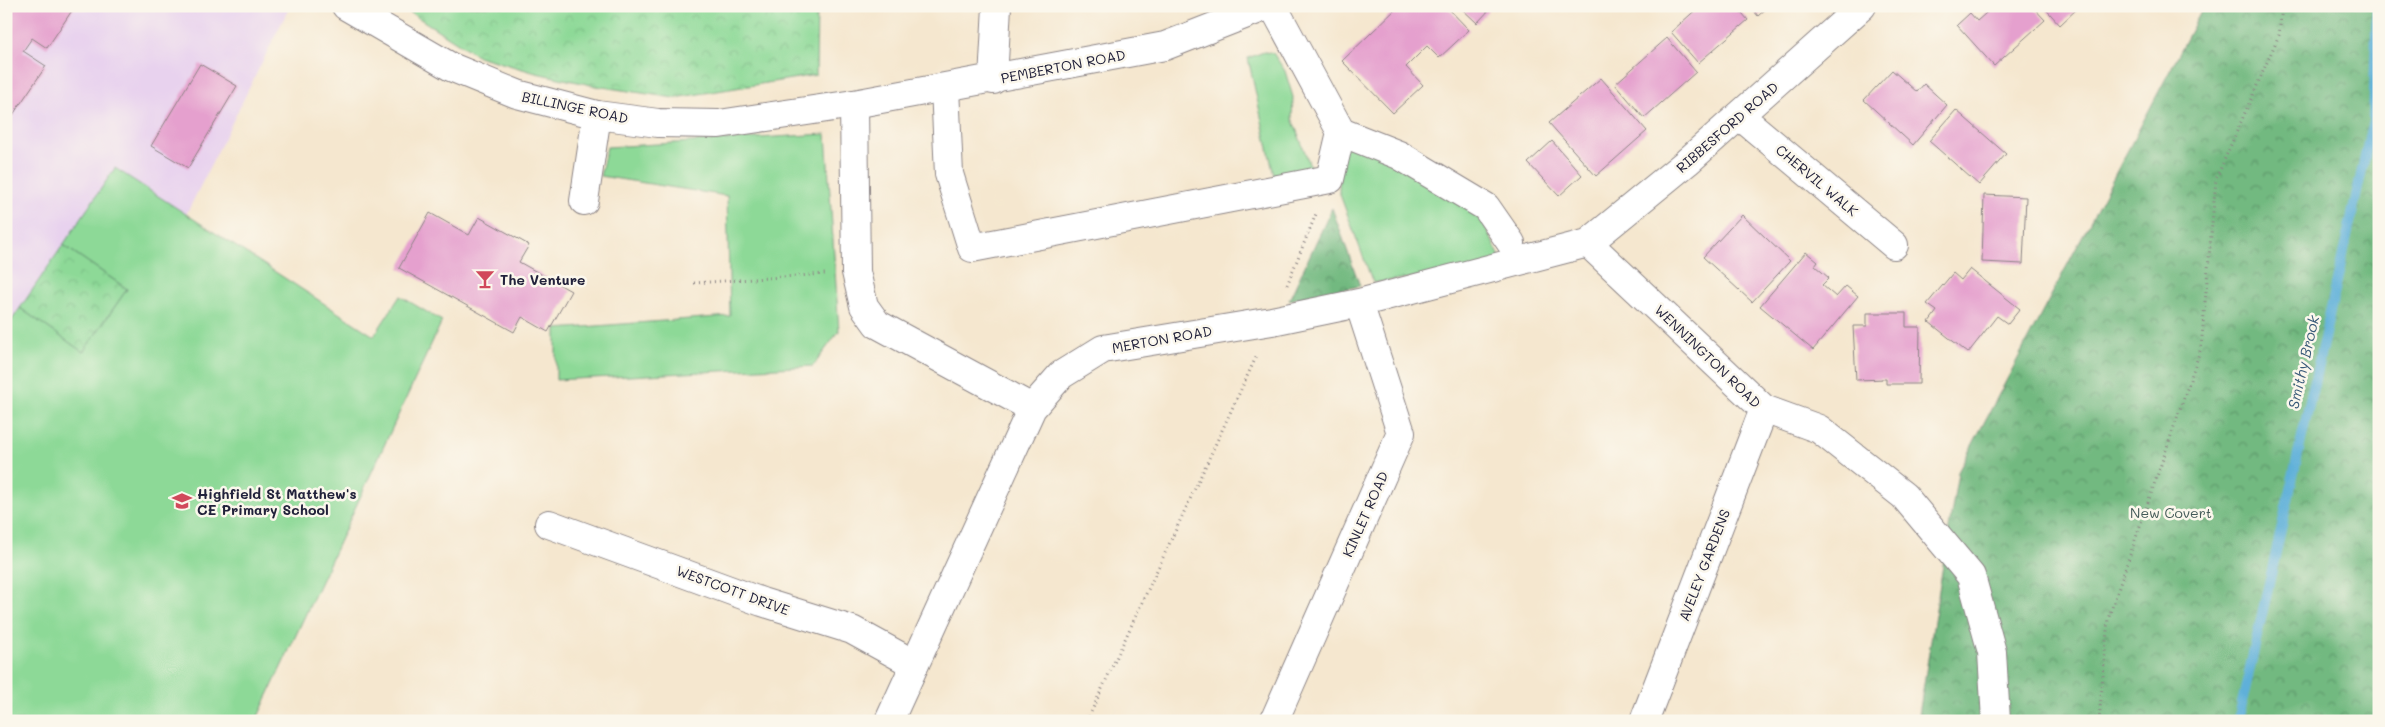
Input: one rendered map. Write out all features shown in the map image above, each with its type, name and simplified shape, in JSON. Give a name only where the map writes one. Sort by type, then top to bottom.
[{"type":"street","name":"BILLINGE ROAD","points":[[346,6],[451,67],[517,94],[597,114],[658,123],[718,124],[854,104]]},
{"type":"street","points":[[993,80],[998,6]]},
{"type":"street","name":"PEMBERTON ROAD","points":[[854,104],[993,80],[1165,46],[1267,6]]},
{"type":"street","points":[[1273,6],[1341,132],[1399,156],[1486,207],[1511,243]]},
{"type":"street","name":"RIBBESFORD ROAD","points":[[1588,243],[1740,116],[1862,6]]},
{"type":"street","points":[[945,88],[949,174],[972,248],[1330,179],[1341,132]]},
{"type":"street","points":[[854,104],[856,272],[864,306],[877,324],[1032,408]]},
{"type":"street","points":[[584,201],[597,114]]},
{"type":"street","name":"CHERVIL WALK","points":[[1740,116],[1894,245]]},
{"type":"street","name":"MERTON ROAD","points":[[889,721],[1032,408],[1061,374],[1103,349],[1272,321],[1359,303],[1588,243]]},
{"type":"street","name":"WENNINGTON ROAD","points":[[1588,243],[1764,409],[1819,429],[1904,496],[1971,576],[1992,652],[1996,721]]},
{"type":"street","name":"KINLET ROAD","points":[[1274,721],[1401,433],[1359,303]]},
{"type":"street","name":"AVELEY GARDENS","points":[[1644,721],[1764,409]]},
{"type":"street","name":"WESTCOTT DRIVE","points":[[549,524],[762,602],[852,630],[914,664]]},
{"type":"path","points":[[2100,721],[2108,619],[2201,348],[2216,179],[2279,35],[2282,6]]},
{"type":"path","points":[[1087,721],[1272,321],[1330,179]]},
{"type":"path","points":[[694,283],[856,272]]},
{"type":"shaded area","name":"Highfield St Matthew's CE Primary School","points":[[6,6],[290,6],[186,215],[374,336],[400,296],[442,321],[256,721],[6,666]]},
{"type":"green space","points":[[400,6],[817,6],[816,75],[674,98],[596,86],[536,73],[478,56]]},
{"type":"green space","name":"New Covert","points":[[2204,6],[2379,6],[2379,721],[1918,721],[1958,472]]},
{"type":"green space","points":[[1264,52],[1273,53],[1285,71],[1293,97],[1292,118],[1311,168],[1299,175],[1275,180],[1248,58]]},
{"type":"green space","points":[[1341,132],[1478,212],[1504,265],[1373,283],[1339,192]]},
{"type":"green space","points":[[826,134],[839,331],[813,366],[556,380],[556,329],[730,316],[727,196],[600,176],[607,147]]},
{"type":"green space","name":"Highfield St Matthew's CE Primary School","points":[[115,168],[374,336],[400,296],[442,321],[256,721],[6,721],[6,329],[20,308],[83,352],[127,289],[63,245]]},
{"type":"green space","points":[[1332,208],[1360,286],[1289,300]]},
{"type":"green space","points":[[63,245],[127,289],[83,352],[20,308]]},
{"type":"building","points":[[6,6],[75,6],[47,48],[32,38],[23,51],[46,66],[6,125]]},
{"type":"building","points":[[1399,6],[1446,6],[1469,30],[1439,58],[1427,46],[1406,67],[1423,85],[1393,113],[1342,61]]},
{"type":"building","points":[[1459,6],[1493,6],[1477,23]]},
{"type":"building","points":[[1700,6],[1736,6],[1748,20],[1698,63],[1671,32]]},
{"type":"building","points":[[1750,6],[1769,6],[1758,16]]},
{"type":"building","points":[[1994,6],[2032,6],[2045,20],[1994,66],[1957,25],[1970,13],[1977,21]]},
{"type":"building","points":[[2043,6],[2080,6],[2060,25]]},
{"type":"building","points":[[1667,38],[1696,72],[1644,118],[1615,84]]},
{"type":"building","points":[[200,64],[237,86],[188,168],[151,146]]},
{"type":"building","points":[[1892,70],[1917,92],[1924,84],[1947,105],[1913,145],[1864,100]]},
{"type":"building","points":[[1601,78],[1647,131],[1596,176],[1549,123]]},
{"type":"building","points":[[1956,110],[2006,154],[1979,185],[1929,141]]},
{"type":"building","points":[[1552,141],[1582,175],[1559,196],[1528,163]]},
{"type":"building","points":[[1984,195],[2026,197],[2023,264],[1982,262]]},
{"type":"building","name":"The Venture","points":[[430,213],[469,235],[479,217],[529,245],[519,262],[571,291],[548,332],[522,317],[514,332],[399,268]]},
{"type":"building","points":[[1742,215],[1790,261],[1752,302],[1703,257]]},
{"type":"building","points":[[1806,252],[1818,262],[1815,266],[1829,278],[1822,285],[1836,297],[1846,286],[1858,296],[1813,350],[1760,306]]},
{"type":"building","points":[[1970,269],[2020,309],[2008,324],[1997,316],[1968,353],[1929,322],[1937,311],[1927,304],[1953,273],[1961,280]]},
{"type":"building","points":[[1867,313],[1906,313],[1906,327],[1920,327],[1919,384],[1886,384],[1886,379],[1856,380],[1853,326],[1867,326]]},
{"type":"waterway","name":"Smithy Brook","points":[[2238,721],[2373,121],[2377,6]]},
{"type":"place","name":"The Venture","points":[[485,279]]},
{"type":"place","name":"Highfield St Matthew's CE Primary School","points":[[182,501]]}]
